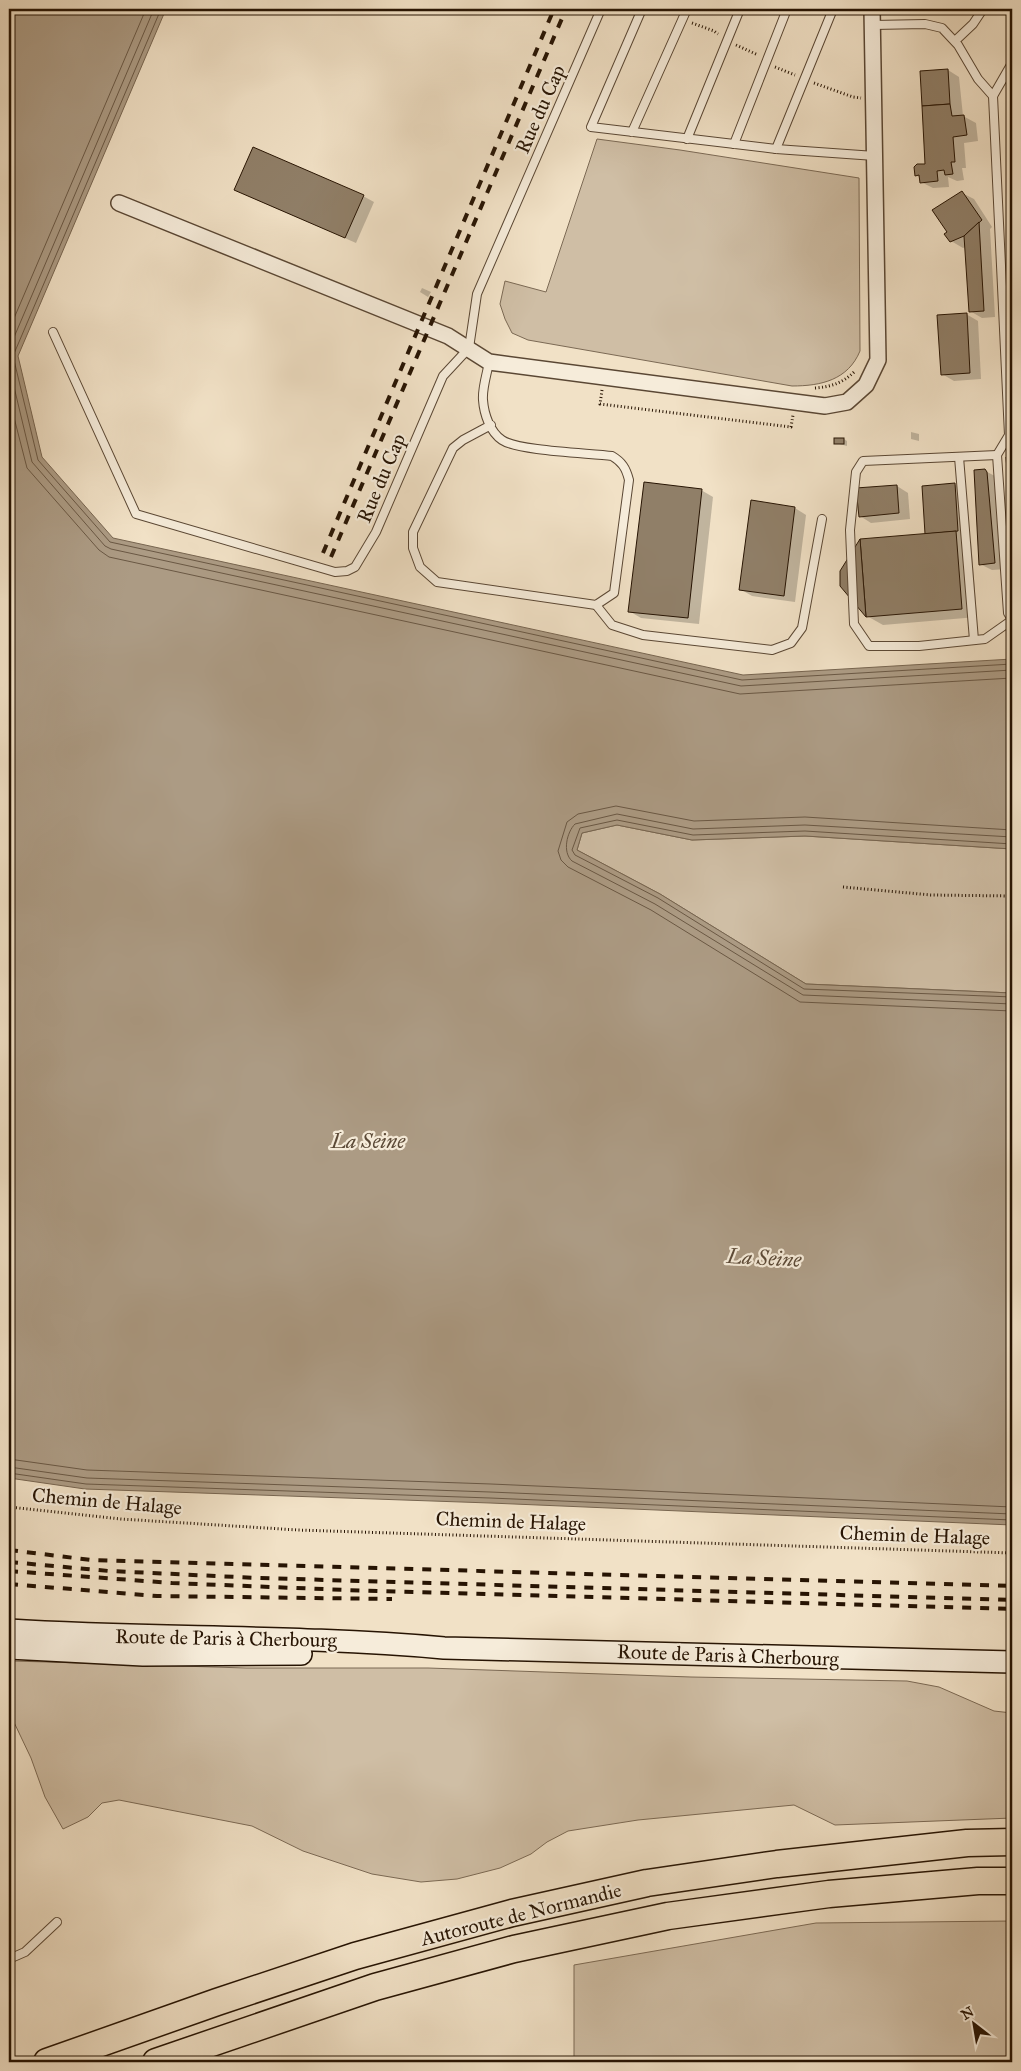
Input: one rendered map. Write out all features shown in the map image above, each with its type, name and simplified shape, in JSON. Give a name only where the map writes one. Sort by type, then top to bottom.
[{"type":"highway","name":"Autoroute de Normandie","points":[[47,2062],[355,1956],[512,1913],[647,1883],[767,1866],[967,1843],[1012,1842]]},
{"type":"highway","name":"Autoroute de Normandie","points":[[156,2062],[375,1987],[514,1949],[658,1918],[829,1894],[978,1881],[1012,1881]]},
{"type":"main road","name":"Route de Paris à Cherbourg","points":[[9,1630],[171,1637],[372,1642],[444,1648],[1012,1662]]},
{"type":"main road","name":"Route de Paris à Cherbourg","points":[[9,1648],[143,1655],[311,1654],[444,1648]]},
{"type":"street","points":[[119,203],[448,336],[489,362],[825,406],[847,402],[866,385],[878,360],[872,9]]},
{"type":"lane","name":"Rue du Cap","points":[[53,332],[136,514],[335,572],[355,568],[376,532],[443,376],[469,348],[476,294],[601,9]]},
{"type":"lane","points":[[642,9],[591,128],[776,149],[875,156]]},
{"type":"lane","points":[[632,132],[687,9]]},
{"type":"lane","points":[[687,139],[740,9]]},
{"type":"lane","points":[[734,144],[787,9]]},
{"type":"lane","points":[[776,149],[833,9]]},
{"type":"lane","points":[[955,41],[973,24],[983,9]]},
{"type":"lane","points":[[872,25],[925,24],[942,28],[955,41],[978,80],[994,96]]},
{"type":"lane","points":[[997,455],[863,461],[856,472],[850,530],[854,624],[868,646],[919,646],[985,639],[1012,620],[1008,612],[997,455],[1009,435],[994,96],[1012,63]]},
{"type":"lane","points":[[489,362],[483,398],[486,417],[502,441],[525,448],[612,456],[621,461],[624,466],[629,480],[614,593],[596,605],[437,582],[420,567],[413,548],[413,532],[453,448],[463,440],[491,426]]},
{"type":"lane","points":[[959,457],[974,640]]},
{"type":"lane","points":[[596,605],[612,626],[643,636],[772,650],[791,644],[802,628],[822,519]]},
{"type":"lane","points":[[9,1959],[24,1952],[57,1922]]},
{"type":"path","points":[[862,89],[862,108]]},
{"type":"path","points":[[604,377],[600,404],[791,427],[797,390],[828,387],[848,379],[854,372]]},
{"type":"path","points":[[843,887],[931,895],[1012,896]]},
{"type":"path","name":"Chemin de Halage","points":[[9,1507],[121,1519],[298,1530],[1012,1554]]},
{"type":"shaded area","points":[[597,139],[859,178],[860,351],[848,369],[841,375],[823,383],[792,386],[528,340],[512,333],[500,304],[505,281],[546,292]]},
{"type":"shaded area","points":[[617,825],[692,840],[805,836],[1012,849],[1012,993],[806,984],[660,894],[577,850],[582,833]]},
{"type":"shaded area","points":[[9,1662],[246,1668],[428,1668],[691,1677],[907,1681],[939,1687],[994,1711],[1012,1713],[1012,1818],[835,1825],[794,1805],[638,1820],[568,1831],[547,1842],[531,1854],[500,1868],[457,1879],[421,1882],[372,1874],[303,1851],[252,1826],[119,1800],[102,1803],[88,1817],[63,1829],[45,1797],[31,1758],[11,1716],[9,1716]]},
{"type":"shaded area","points":[[1012,1921],[1012,2062],[574,2062],[574,1965],[816,1923]]},
{"type":"water","name":"La Seine","points":[[9,9],[166,9],[18,356],[42,457],[113,538],[743,675],[1012,659],[1012,849],[805,836],[692,840],[617,825],[582,833],[577,850],[660,894],[806,984],[1012,993],[1012,1525],[490,1503],[85,1489],[9,1478]]},
{"type":"building","points":[[948,69],[950,104],[922,106],[920,71]]},
{"type":"building","points":[[950,104],[952,116],[964,115],[967,135],[953,137],[955,162],[951,162],[953,174],[945,175],[944,170],[937,171],[938,181],[920,183],[919,175],[915,176],[914,167],[917,164],[925,164],[922,106]]},
{"type":"building","points":[[253,147],[364,195],[345,238],[234,190]]},
{"type":"building","points":[[962,191],[982,220],[964,236],[950,242],[944,234],[947,232],[932,210]]},
{"type":"building","points":[[979,222],[984,311],[969,312],[964,236]]},
{"type":"building","points":[[967,313],[970,373],[941,375],[937,315]]},
{"type":"building","points":[[834,438],[844,438],[844,444],[834,444]]},
{"type":"building","points":[[1006,457],[1012,457],[1012,495],[1009,496]]},
{"type":"building","points":[[985,469],[987,472],[995,563],[979,565],[974,470]]},
{"type":"building","points":[[644,482],[702,489],[688,618],[628,612]]},
{"type":"building","points":[[955,483],[958,531],[925,534],[922,486]]},
{"type":"building","points":[[897,485],[899,513],[859,517],[856,488]]},
{"type":"building","points":[[751,500],[795,507],[784,596],[739,590]]},
{"type":"building","points":[[956,531],[962,609],[866,617],[860,539]]},
{"type":"building","points":[[860,539],[866,617],[840,586],[840,571]]},
{"type":"railway","points":[[323,553],[554,9]]},
{"type":"railway","points":[[331,557],[566,9]]},
{"type":"railway","points":[[9,1550],[91,1560],[1012,1586]]},
{"type":"railway","points":[[9,1562],[109,1571],[259,1578],[1012,1600]]},
{"type":"railway","points":[[9,1571],[172,1583],[346,1590],[1012,1609]]},
{"type":"railway","points":[[9,1584],[157,1596],[392,1599]]}]
